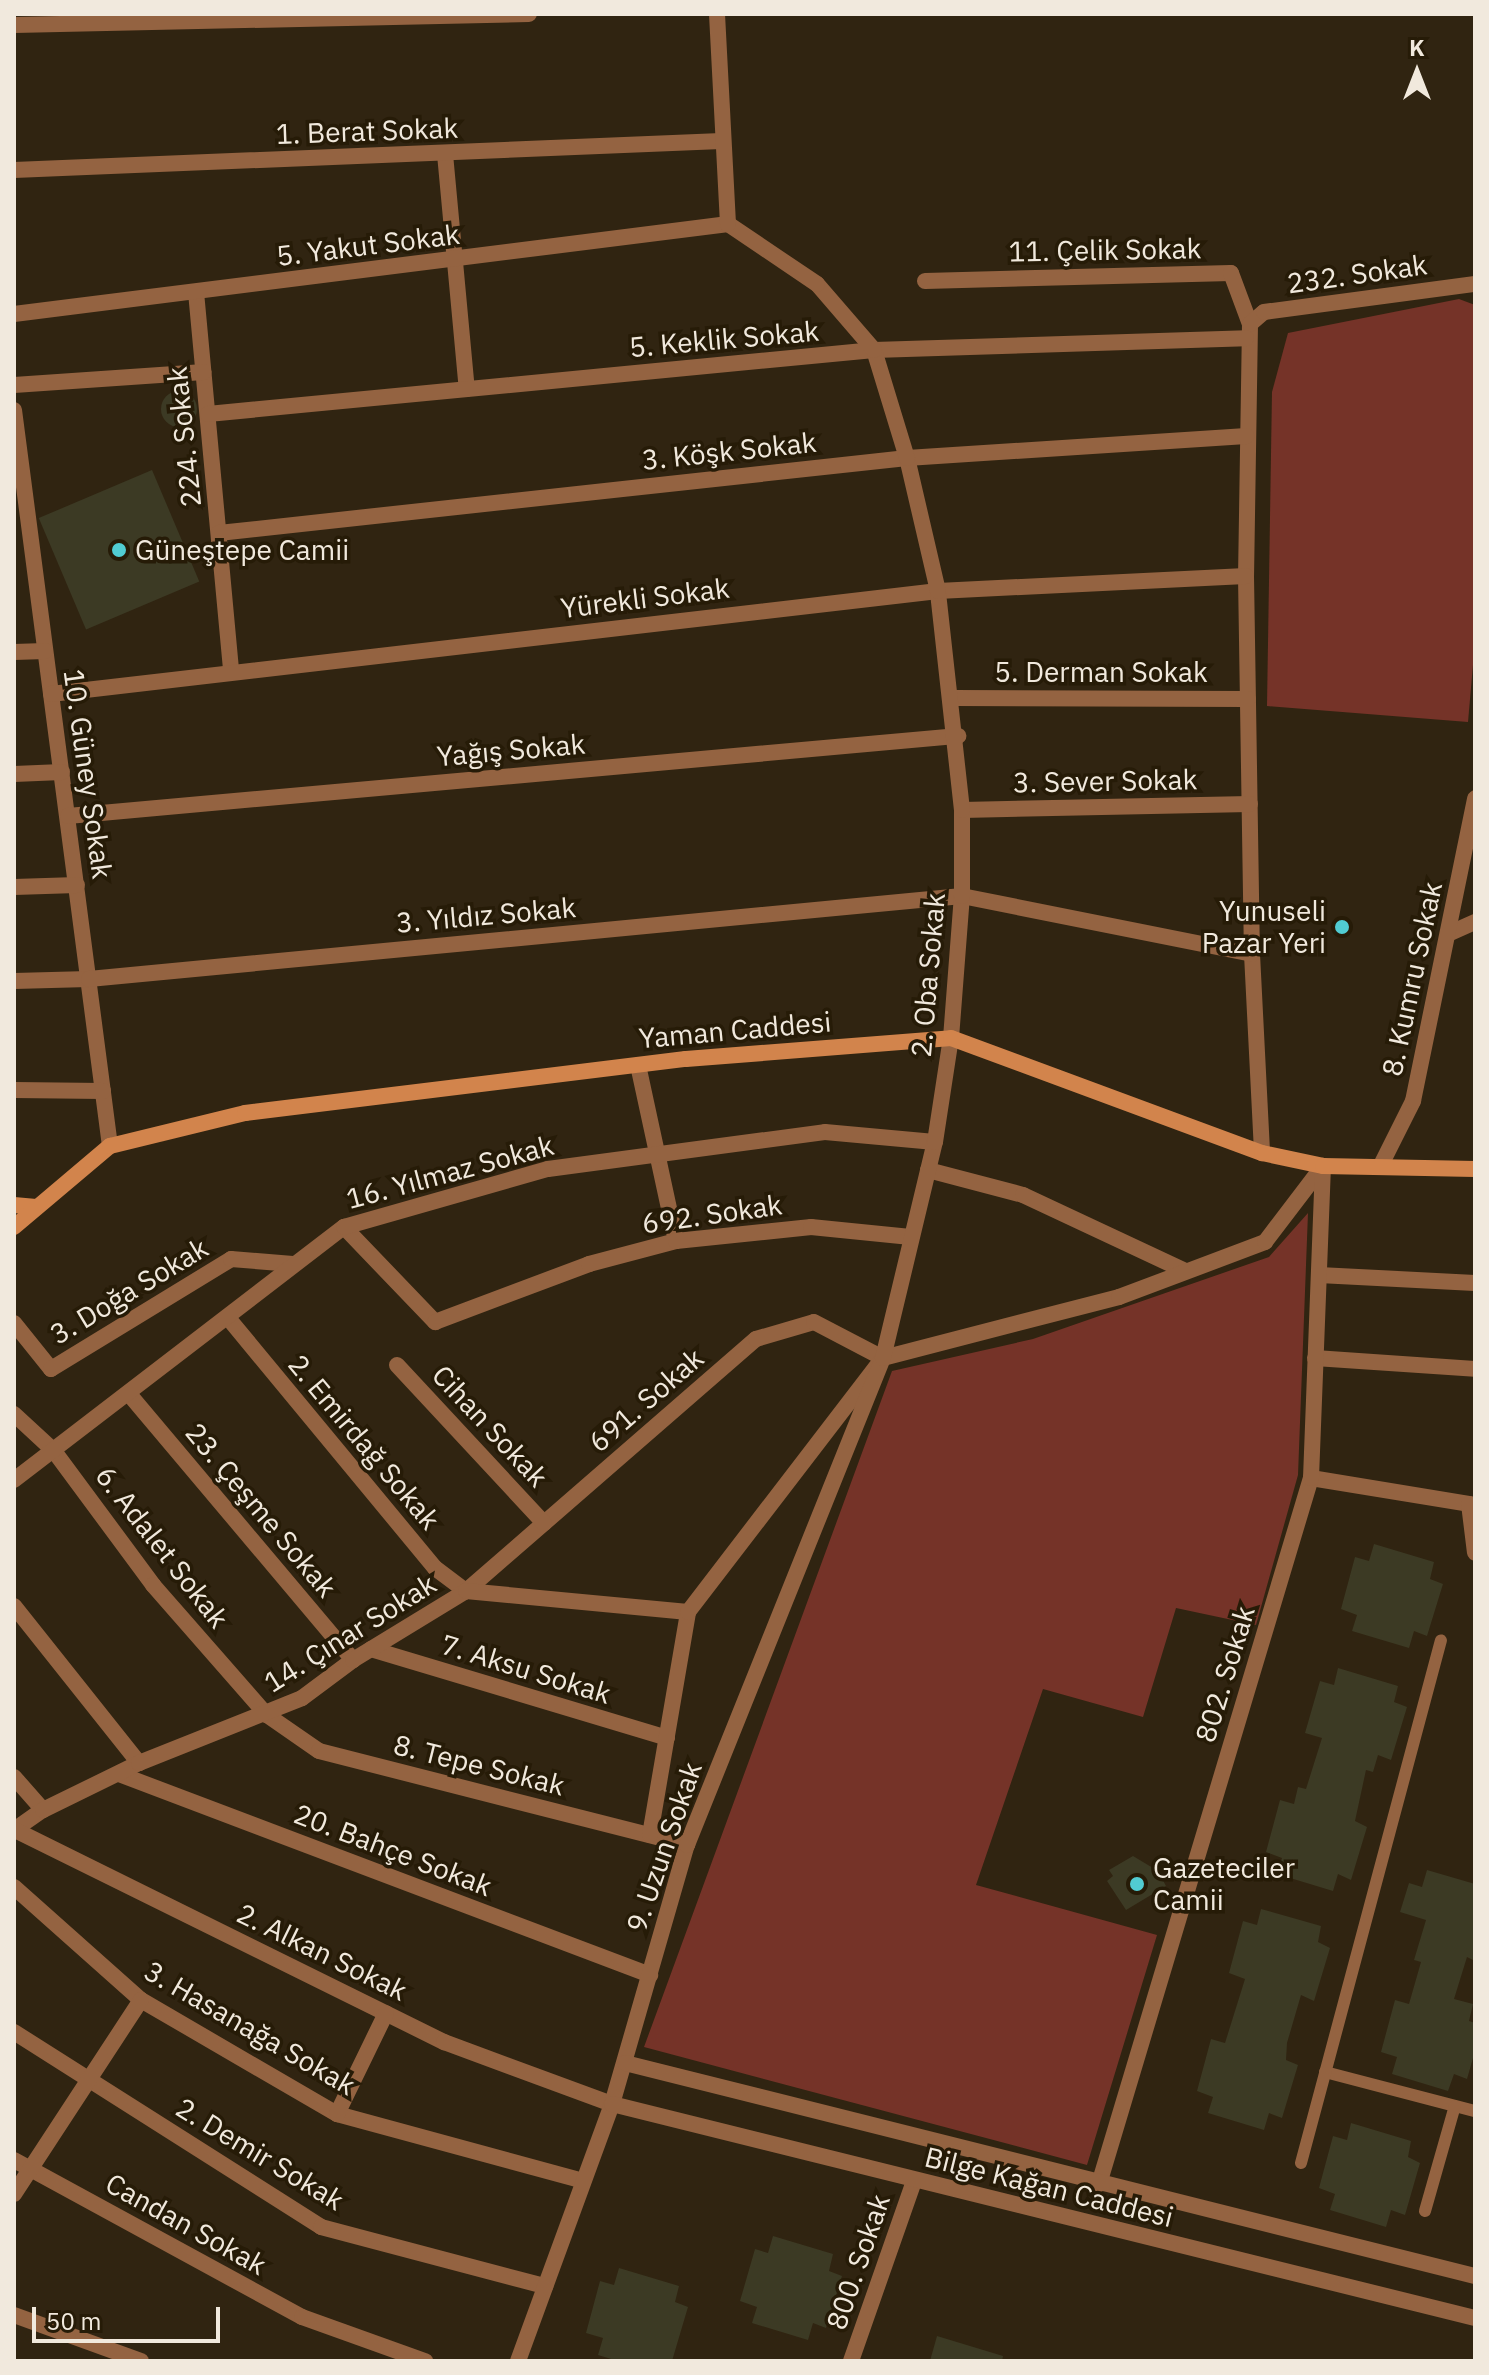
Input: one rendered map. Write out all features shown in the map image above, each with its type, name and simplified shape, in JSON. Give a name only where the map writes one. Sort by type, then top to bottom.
[{"type":"main road","name":"Yaman Caddesi","points":[[14,1227],[110,1146],[245,1113],[638,1065],[951,1038],[1262,1153],[1323,1166],[1475,1169]]},
{"type":"main road","points":[[14,1205],[36,1207]]},
{"type":"street","points":[[14,25],[529,14]]},
{"type":"street","points":[[717,14],[721,141],[728,224],[817,284],[874,350]]},
{"type":"street","name":"1. Berat Sokak","points":[[14,170],[721,141]]},
{"type":"street","points":[[445,154],[467,389]]},
{"type":"street","name":"5. Yakut Sokak","points":[[14,314],[728,224]]},
{"type":"street","name":"11. Çelik Sokak","points":[[925,281],[1231,273],[1248,331]]},
{"type":"street","name":"232. Sokak","points":[[1248,331],[1264,312],[1475,284]]},
{"type":"street","name":"224. Sokak","points":[[196,292],[231,672]]},
{"type":"street","points":[[1248,331],[1246,576],[1252,954],[1262,1153]]},
{"type":"street","name":"5. Keklik Sokak","points":[[208,414],[874,350],[1248,331]]},
{"type":"street","name":"2. Oba Sokak","points":[[874,350],[907,458],[938,591],[954,698],[962,810],[962,896],[951,1038],[935,1142],[883,1358]]},
{"type":"street","points":[[14,385],[204,372]]},
{"type":"street","name":"10. Güney Sokak","points":[[14,410],[110,1146]]},
{"type":"street","name":"3. Köşk Sokak","points":[[219,533],[907,458],[1246,436]]},
{"type":"street","name":"Yürekli Sokak","points":[[51,694],[938,591],[1246,576]]},
{"type":"street","points":[[14,652],[45,651]]},
{"type":"street","name":"5. Derman Sokak","points":[[954,698],[1248,699]]},
{"type":"street","name":"Yağış Sokak","points":[[68,816],[958,736]]},
{"type":"street","points":[[14,774],[62,772]]},
{"type":"street","name":"8. Kumru Sokak","points":[[1381,1165],[1413,1101],[1475,798]]},
{"type":"street","name":"3. Sever Sokak","points":[[962,810],[1250,804]]},
{"type":"street","points":[[14,887],[77,885]]},
{"type":"street","name":"3. Yıldız Sokak","points":[[14,981],[89,979],[962,896],[1252,954]]},
{"type":"street","points":[[1448,934],[1475,922]]},
{"type":"street","points":[[638,1065],[676,1241]]},
{"type":"street","points":[[14,1090],[103,1091]]},
{"type":"street","name":"16. Yılmaz Sokak","points":[[14,1480],[229,1319],[293,1264],[344,1227],[548,1169],[825,1132],[935,1142]]},
{"type":"street","points":[[650,1835],[688,1612],[883,1358],[1119,1297],[1183,1270],[1265,1242],[1323,1166]]},
{"type":"street","name":"802. Sokak","points":[[1099,2184],[1311,1478],[1323,1166]]},
{"type":"street","points":[[928,1170],[1023,1195],[1183,1270]]},
{"type":"street","name":"692. Sokak","points":[[344,1227],[435,1322],[589,1264],[676,1241],[811,1227],[911,1237]]},
{"type":"street","name":"3. Doğa Sokak","points":[[14,1323],[51,1369],[231,1259],[293,1264]]},
{"type":"street","points":[[1319,1275],[1475,1283]]},
{"type":"street","name":"2. Emirdağ Sokak","points":[[229,1319],[435,1568],[466,1591]]},
{"type":"street","name":"691. Sokak","points":[[466,1591],[756,1339],[814,1322],[883,1358]]},
{"type":"street","name":"9. Uzun Sokak","points":[[518,2361],[612,2104],[687,1845],[883,1358]]},
{"type":"street","points":[[1315,1358],[1475,1369]]},
{"type":"street","name":"Cihan Sokak","points":[[397,1365],[544,1523]]},
{"type":"street","name":"23. Çeşme Sokak","points":[[129,1394],[353,1660]]},
{"type":"street","name":"6. Adalet Sokak","points":[[14,1414],[54,1451],[153,1585],[267,1715]]},
{"type":"street","points":[[1311,1478],[1472,1505],[1475,1553]]},
{"type":"street","name":"14. Çınar Sokak","points":[[15,1830],[43,1810],[139,1763],[267,1715],[302,1698],[353,1660],[466,1591],[688,1612]]},
{"type":"street","points":[[14,1606],[139,1763]]},
{"type":"street","name":"7. Aksu Sokak","points":[[371,1649],[667,1738]]},
{"type":"street","name":"8. Tepe Sokak","points":[[267,1715],[319,1751],[687,1845]]},
{"type":"street","name":"20. Bahçe Sokak","points":[[119,1774],[650,1975]]},
{"type":"street","points":[[14,1777],[43,1810]]},
{"type":"street","name":"2. Alkan Sokak","points":[[15,1830],[444,2042],[612,2104]]},
{"type":"street","name":"3. Hasanağa Sokak","points":[[14,1887],[141,2000],[337,2114],[583,2181]]},
{"type":"street","points":[[14,2194],[141,2000]]},
{"type":"street","points":[[337,2114],[386,2013]]},
{"type":"street","name":"2. Demir Sokak","points":[[14,2032],[321,2227],[545,2286]]},
{"type":"street","name":"Bilge Kağan Caddesi","points":[[625,2063],[1475,2276]]},
{"type":"street","name":"Bilge Kağan Caddesi","points":[[612,2104],[1475,2318]]},
{"type":"street","name":"Candan Sokak","points":[[14,2160],[302,2317],[425,2361]]},
{"type":"street","name":"800. Sokak","points":[[851,2361],[914,2181]]},
{"type":"street","points":[[14,2315],[141,2361]]},
{"type":"lane","points":[[1301,2163],[1441,1640]]},
{"type":"lane","points":[[1325,2072],[1475,2111]]},
{"type":"lane","points":[[1425,2211],[1455,2106]]},
{"type":"shaded area","points":[[1459,299],[1475,305],[1475,642],[1468,722],[1267,706],[1272,392],[1288,333]]},
{"type":"shaded area","points":[[1308,1213],[1298,1475],[1256,1625],[1176,1608],[1143,1717],[1043,1689],[976,1885],[1157,1935],[1087,2165],[644,2047],[892,1371],[1033,1339],[1269,1257]]},
{"type":"building","points":[[179,391],[192,396],[197,409],[192,422],[179,427],[166,422],[161,409],[166,396]]},
{"type":"building","name":"Güneştepe Camii","points":[[152,470],[199,581],[86,629],[39,518]]},
{"type":"building","points":[[1374,1544],[1434,1562],[1430,1579],[1443,1584],[1427,1636],[1414,1631],[1409,1648],[1352,1631],[1357,1615],[1341,1609],[1355,1557],[1369,1561]]},
{"type":"building","points":[[1338,1668],[1398,1686],[1394,1702],[1407,1707],[1391,1760],[1378,1755],[1373,1772],[1366,1770],[1355,1821],[1367,1827],[1351,1880],[1338,1874],[1333,1891],[1277,1874],[1282,1858],[1266,1852],[1280,1800],[1294,1804],[1298,1787],[1306,1789],[1322,1738],[1305,1733],[1320,1681],[1334,1685]]},
{"type":"building","name":"Gazeteciler Camii","points":[[1133,1856],[1158,1871],[1166,1886],[1126,1910],[1107,1881],[1113,1876],[1109,1870]]},
{"type":"building","points":[[1427,1870],[1475,1884],[1475,1961],[1467,1957],[1454,1999],[1473,2004],[1469,2021],[1475,2023],[1475,2051],[1467,2079],[1454,2074],[1448,2091],[1392,2074],[1397,2057],[1381,2052],[1395,2000],[1409,2004],[1421,1962],[1414,1960],[1426,1920],[1400,1912],[1409,1883],[1422,1887]]},
{"type":"building","points":[[1261,1909],[1321,1926],[1318,1942],[1330,1948],[1314,2001],[1301,1995],[1287,2043],[1286,2060],[1298,2065],[1282,2118],[1269,2113],[1264,2130],[1208,2113],[1213,2097],[1197,2091],[1211,2039],[1225,2043],[1245,1979],[1229,1973],[1243,1921],[1257,1925]]},
{"type":"building","points":[[1351,2123],[1411,2141],[1408,2157],[1420,2163],[1405,2215],[1391,2210],[1386,2227],[1330,2210],[1335,2194],[1319,2188],[1333,2136],[1347,2140]]},
{"type":"building","points":[[773,2236],[833,2254],[829,2271],[842,2276],[826,2328],[813,2323],[808,2340],[752,2323],[757,2307],[740,2301],[755,2249],[768,2253]]},
{"type":"building","points":[[619,2268],[679,2286],[675,2302],[688,2307],[672,2361],[618,2361],[598,2355],[603,2338],[586,2333],[600,2281],[614,2285]]},
{"type":"building","points":[[937,2336],[1003,2356],[1002,2361],[930,2361]]},
{"type":"place","name":"Güneştepe Camii","points":[[119,550]]},
{"type":"place","name":"Yunuseli Pazar Yeri","points":[[1342,927]]},
{"type":"place","name":"Gazeteciler Camii","points":[[1137,1884]]}]
